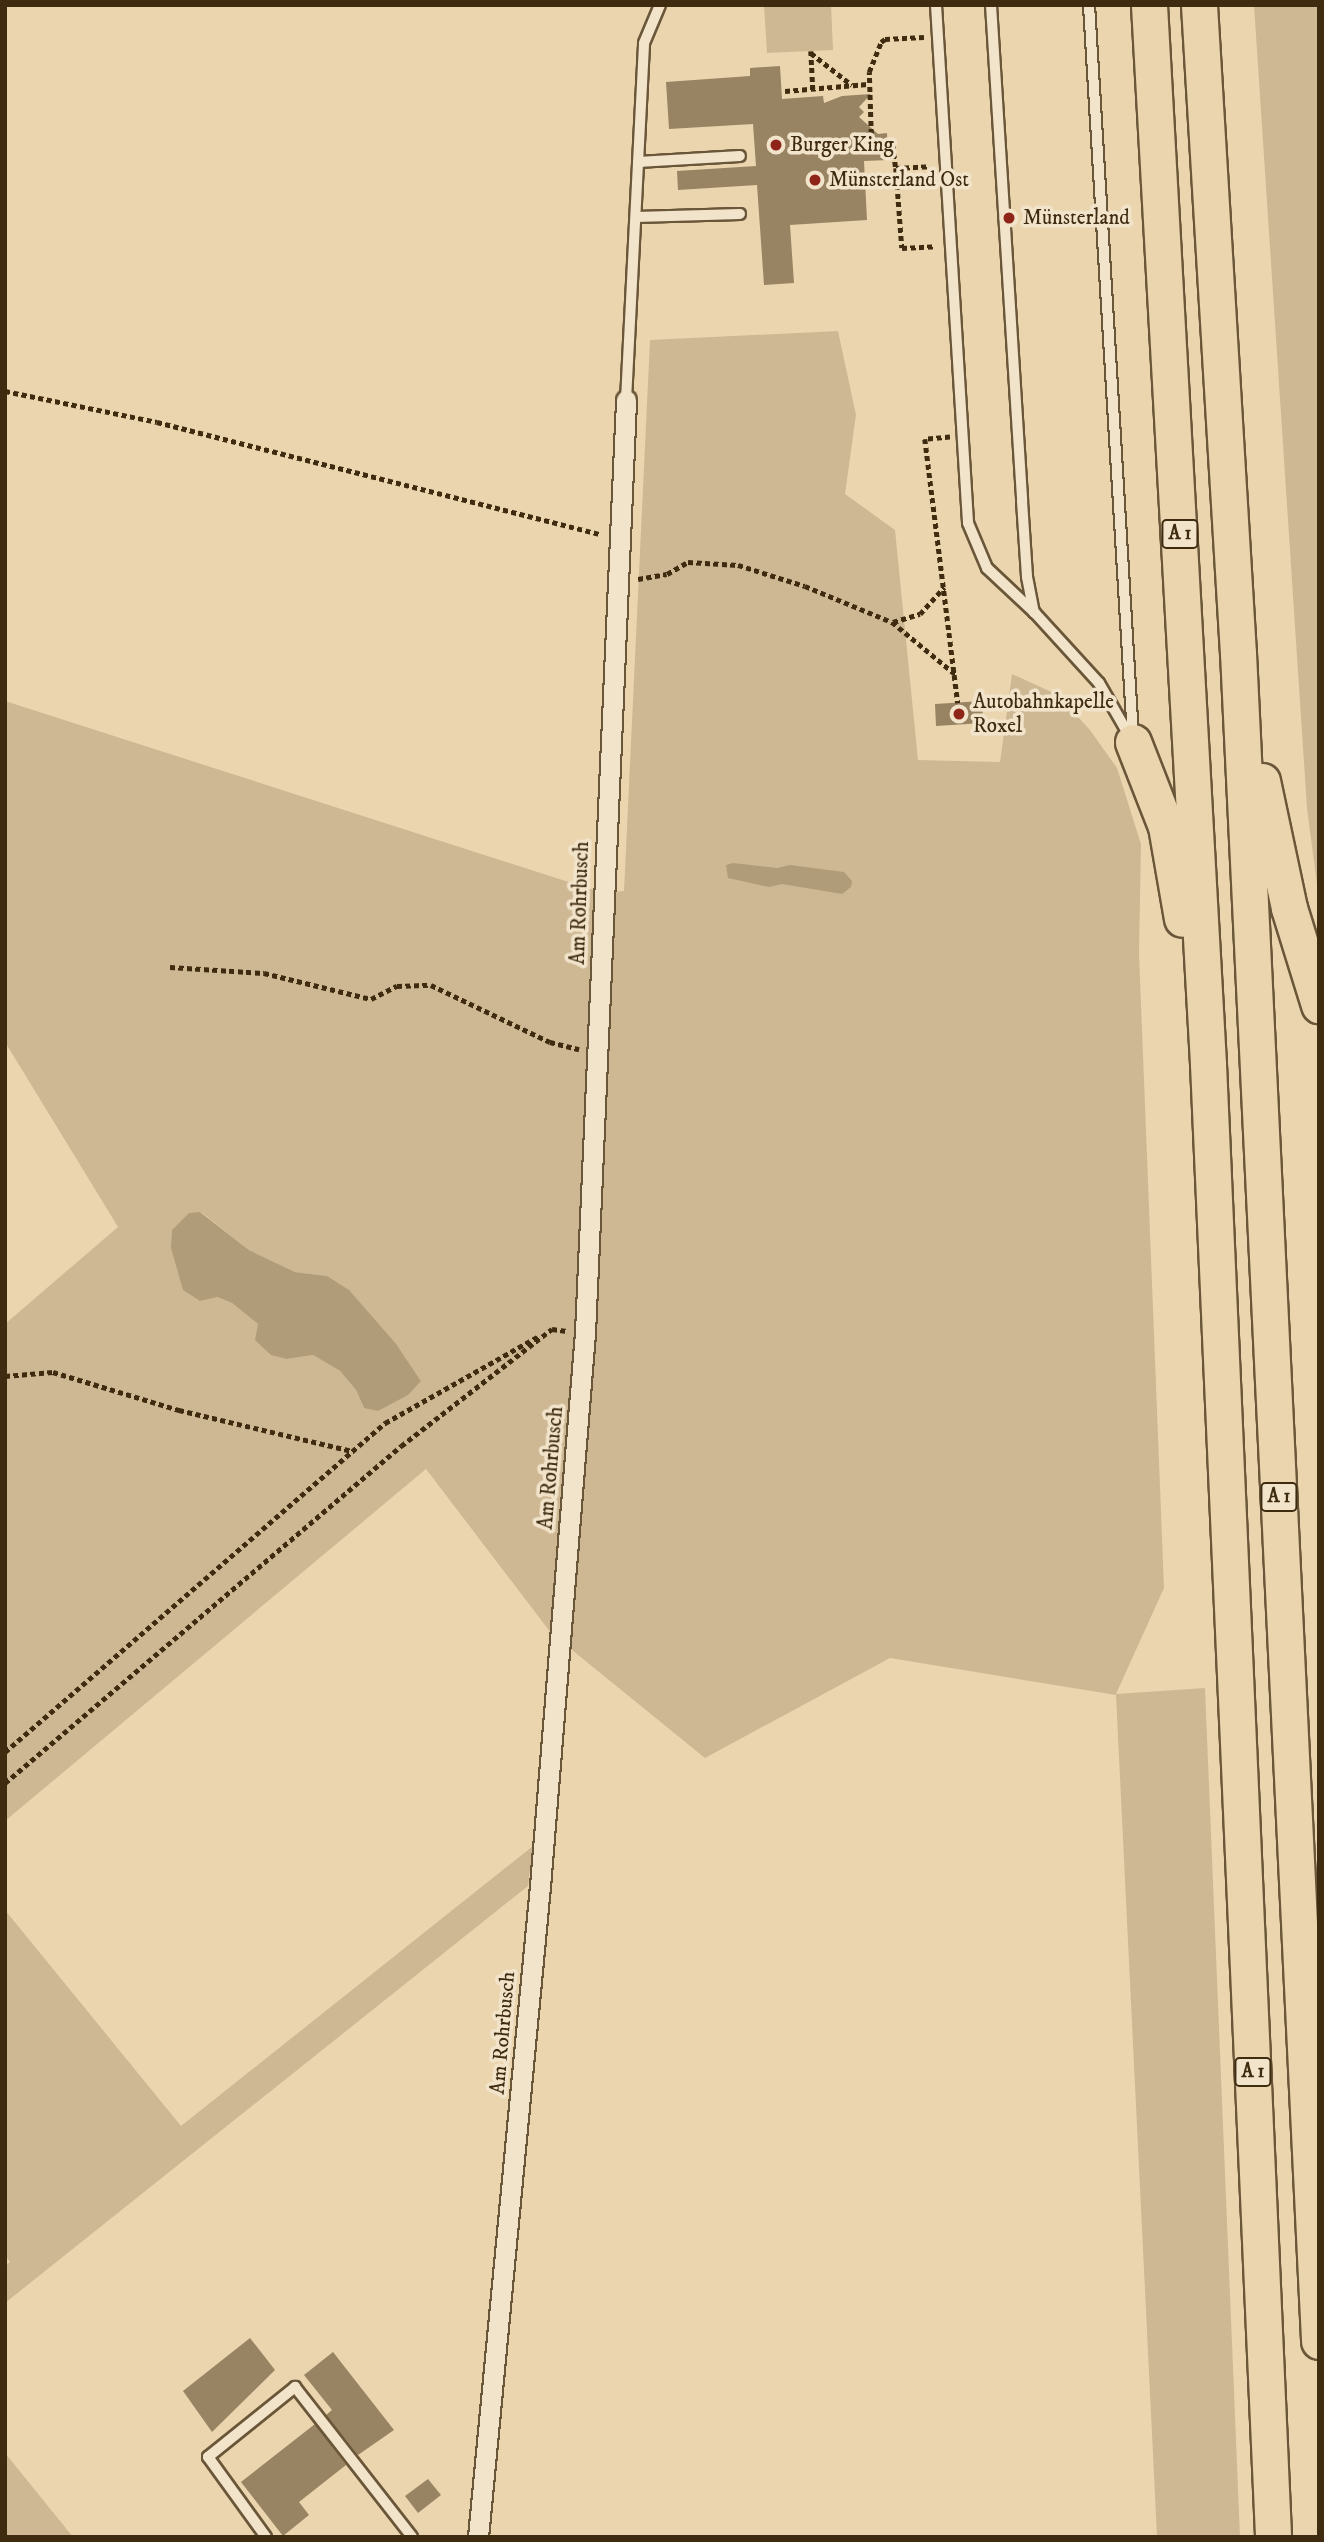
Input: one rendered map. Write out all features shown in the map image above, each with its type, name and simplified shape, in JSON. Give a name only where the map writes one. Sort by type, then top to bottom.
[{"type":"highway","name":"A 1","points":[[1149,5],[1208,1064],[1273,2537]]},
{"type":"highway","name":"A 1","points":[[1199,5],[1238,653],[1319,2341]]},
{"type":"highway","points":[[1238,653],[1279,868],[1319,1005]]},
{"type":"highway","points":[[1133,742],[1152,782],[1166,826],[1208,1064]]},
{"type":"street","name":"Am Rohrbusch","points":[[478,2537],[540,1886],[585,1333],[626,400]]},
{"type":"lane","points":[[626,400],[644,43],[660,5]]},
{"type":"lane","points":[[936,5],[968,523],[987,568],[1035,613],[1099,683],[1133,742]]},
{"type":"lane","points":[[991,5],[1027,577],[1035,613]]},
{"type":"lane","points":[[1089,5],[1133,742]]},
{"type":"lane","points":[[638,162],[740,156]]},
{"type":"lane","points":[[636,217],[740,214]]},
{"type":"lane","points":[[265,2537],[208,2457],[295,2388],[412,2537]]},
{"type":"path","points":[[871,134],[868,84],[872,62],[885,38],[937,37]]},
{"type":"path","points":[[813,89],[811,52],[852,85]]},
{"type":"path","points":[[785,92],[868,84]]},
{"type":"path","points":[[887,145],[893,145],[902,248],[950,245]]},
{"type":"path","points":[[896,168],[945,165]]},
{"type":"path","points":[[5,391],[157,422],[619,539]]},
{"type":"path","points":[[958,703],[925,439],[962,436]]},
{"type":"path","points":[[618,582],[667,574],[688,562],[738,565],[805,586],[892,622],[955,674]]},
{"type":"path","points":[[892,622],[920,614],[944,587]]},
{"type":"path","points":[[170,967],[264,973],[371,999],[397,986],[430,985],[550,1042],[597,1054]]},
{"type":"path","points":[[5,1752],[385,1423],[552,1329],[585,1333]]},
{"type":"path","points":[[5,1783],[401,1446],[552,1329]]},
{"type":"path","points":[[5,1376],[53,1373],[179,1409],[353,1451]]},
{"type":"shaded area","points":[[764,5],[831,5],[833,50],[767,53]]},
{"type":"shaded area","points":[[1254,5],[1319,5],[1319,900],[1307,808]]},
{"type":"shaded area","points":[[838,331],[856,415],[845,494],[895,530],[918,760],[1000,762],[1012,674],[1058,695],[1090,730],[1117,768],[1141,844],[1139,953],[1164,1588],[1116,1694],[1205,1688],[1240,2537],[1157,2537],[1116,1695],[890,1658],[705,1758],[551,1633],[426,1469],[5,1821],[5,1324],[118,1227],[5,1042],[5,701],[603,893],[624,891],[650,340]],"holes":[[[201,1212],[249,1250],[295,1272],[327,1276],[397,1345],[421,1381],[364,1408],[356,1390],[340,1371],[313,1355],[287,1359],[258,1324],[232,1303],[217,1297]]]},
{"type":"shaded area","points":[[733,863],[777,868],[790,865],[844,872],[852,881],[851,887],[842,894],[782,884],[769,887],[728,878],[726,865]]},
{"type":"shaded area","points":[[200,1212],[249,1250],[295,1272],[327,1276],[349,1290],[397,1345],[421,1381],[408,1395],[378,1411],[364,1408],[356,1390],[340,1371],[313,1355],[287,1359],[271,1355],[255,1340],[258,1324],[232,1303],[217,1297],[200,1301],[183,1290],[171,1248],[172,1230],[189,1213]]},
{"type":"shaded area","points":[[533,1846],[528,1886],[5,2303],[5,2266],[10,2262],[5,2255],[5,1910],[181,2126]]},
{"type":"shaded area","points":[[5,2453],[73,2537],[5,2537]]},
{"type":"building","points":[[780,66],[782,99],[823,96],[824,103],[842,96],[871,94],[859,107],[864,112],[859,117],[878,134],[887,133],[888,160],[864,161],[867,220],[790,225],[794,283],[764,285],[757,185],[678,190],[677,171],[756,166],[753,124],[669,129],[666,82],[750,76],[750,68]]},
{"type":"building","name":"Autobahnkapelle Roxel","points":[[982,701],[983,723],[936,726],[935,704]]},
{"type":"building","points":[[250,2338],[275,2370],[212,2432],[183,2391]]},
{"type":"building","points":[[333,2352],[394,2430],[358,2455],[326,2415],[332,2410],[304,2375]]},
{"type":"building","points":[[315,2424],[346,2465],[299,2502],[309,2515],[283,2536],[241,2482]]},
{"type":"building","points":[[428,2479],[441,2495],[418,2513],[405,2496]]},
{"type":"place","name":"Burger King","points":[[776,145]]},
{"type":"place","name":"Münsterland Ost","points":[[815,180]]},
{"type":"place","name":"Münsterland","points":[[1009,218]]},
{"type":"place","name":"Autobahnkapelle Roxel","points":[[959,714]]}]
